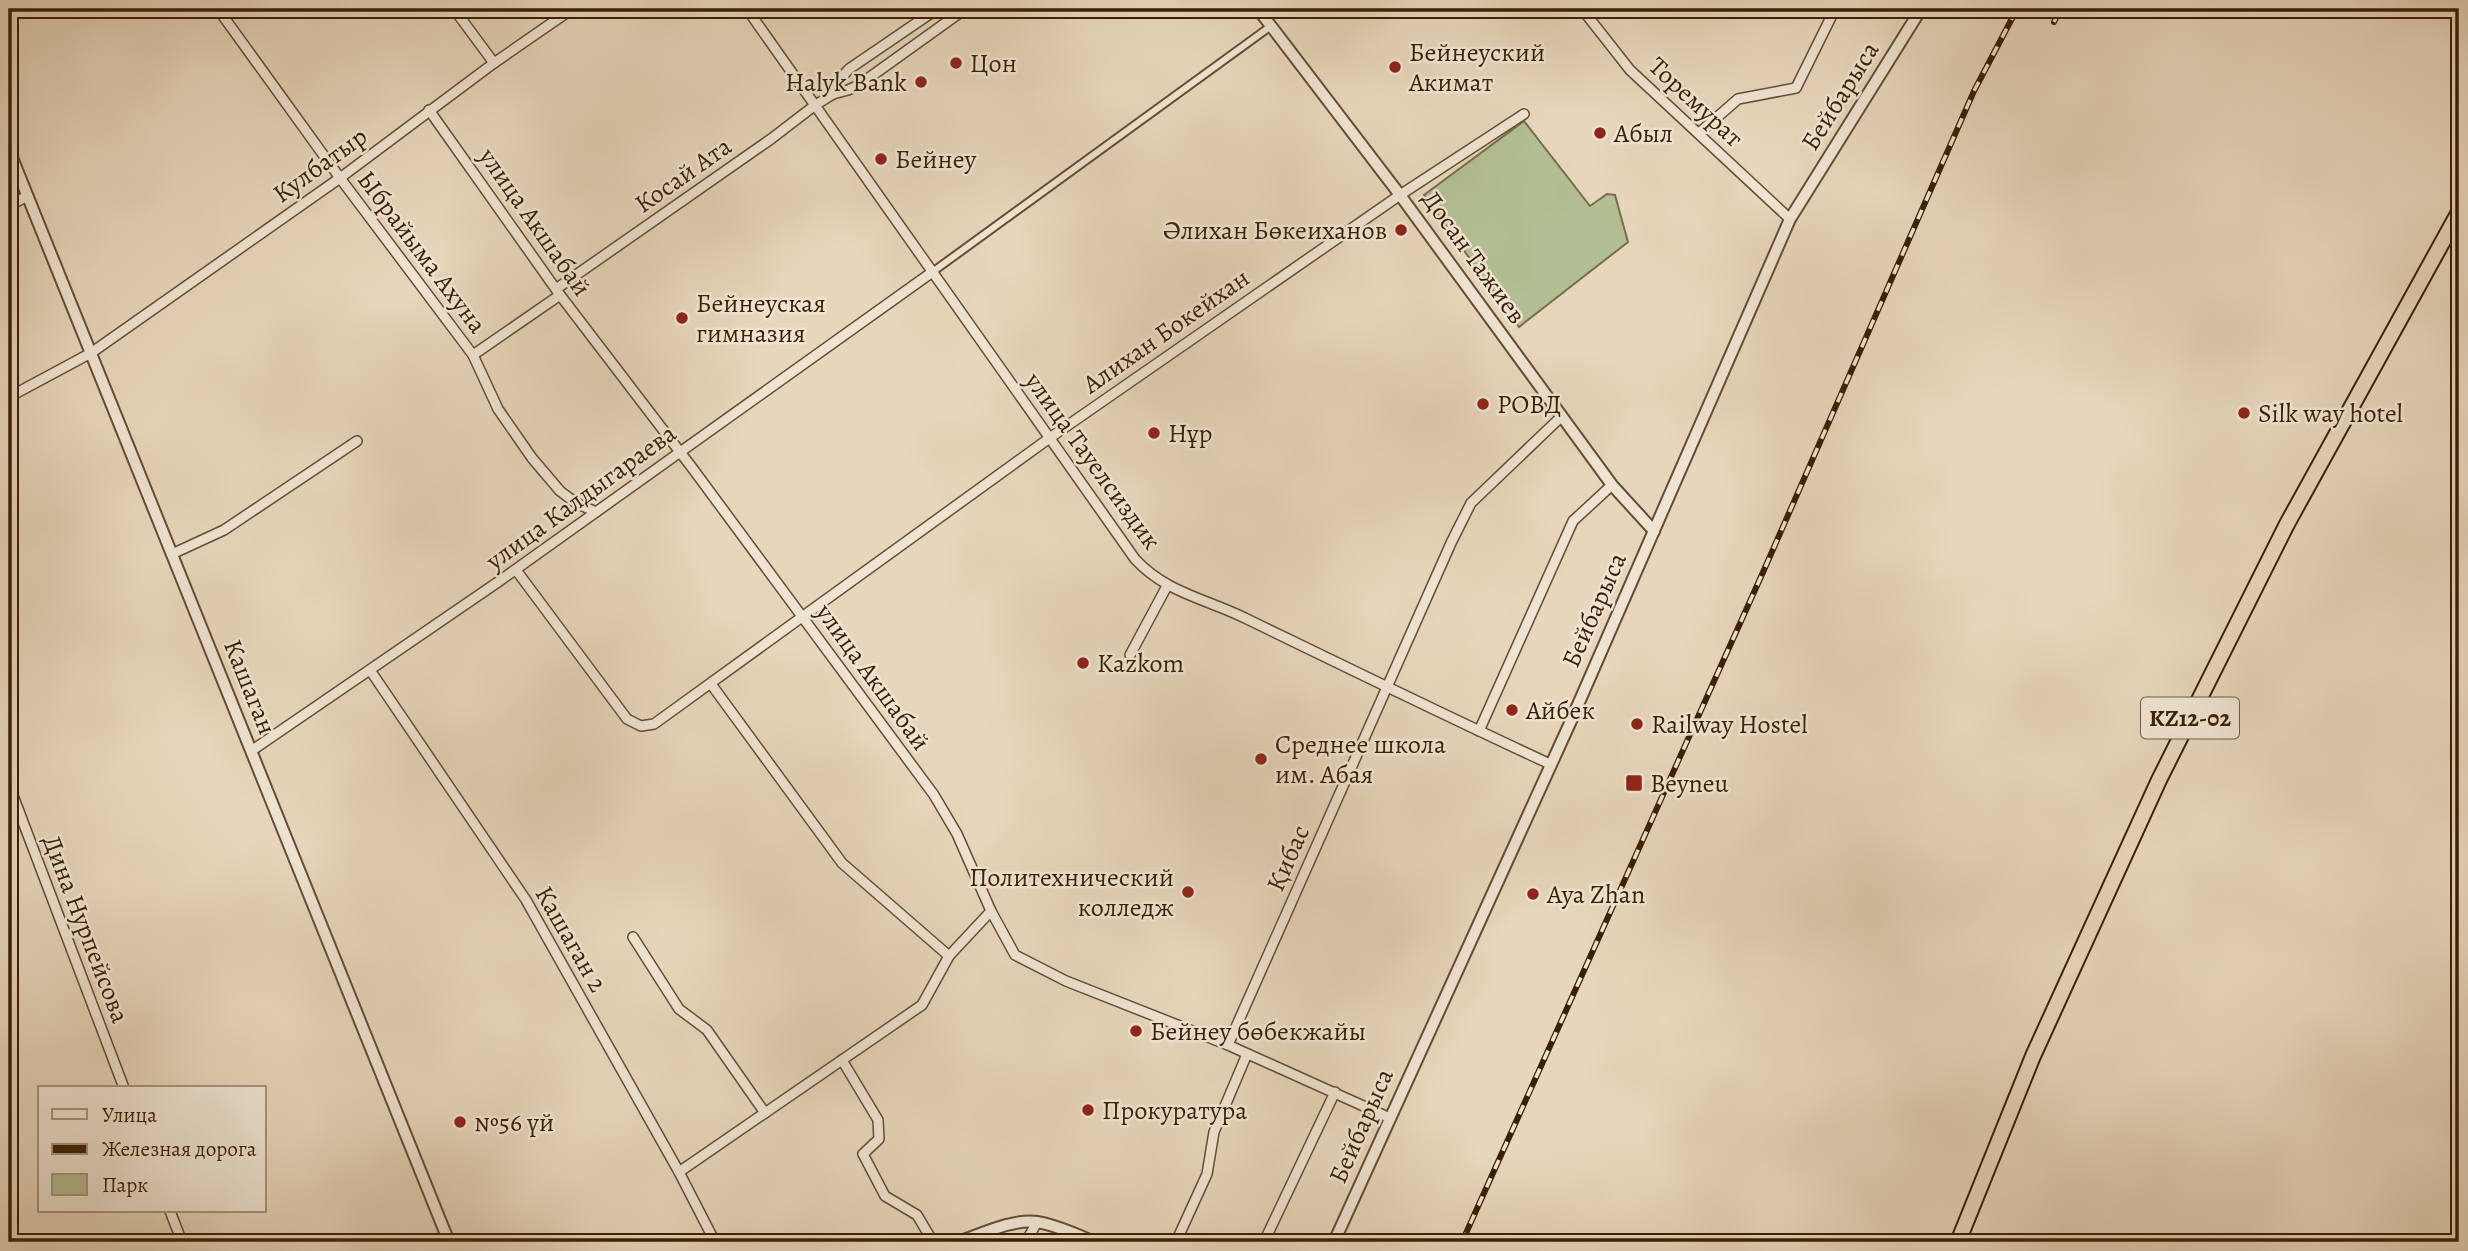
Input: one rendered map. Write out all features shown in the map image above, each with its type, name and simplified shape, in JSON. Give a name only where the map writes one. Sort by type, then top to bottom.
[{"type":"highway","name":"KZ12-02","points":[[1958,1242],[2033,1056],[2159,780],[2287,524],[2459,212]]},
{"type":"street","name":"Ыбрайыма Ахуна","points":[[218,9],[473,355],[498,409],[532,458],[560,491],[576,503],[596,512]]},
{"type":"street","points":[[454,9],[494,63]]},
{"type":"street","name":"Кулбатыр","points":[[9,397],[91,353],[340,178],[429,110],[572,9]]},
{"type":"street","name":"улица Тауелсиздик","points":[[747,9],[931,273],[1149,575],[1167,586],[1243,617],[1550,764]]},
{"type":"street","name":"Косай Ата","points":[[833,93],[849,69],[937,9]]},
{"type":"street","name":"Досан Тажиев","points":[[1258,9],[1400,195],[1612,485],[1654,531]]},
{"type":"street","name":"Торемурат","points":[[1582,9],[1630,69],[1790,219]]},
{"type":"street","points":[[1699,133],[1738,99],[1796,88],[1835,9]]},
{"type":"street","name":"Бейбарыса","points":[[1334,1242],[1654,531],[1790,219],[1921,9]]},
{"type":"street","name":"Косай Ата","points":[[473,355],[814,106],[833,93],[859,85],[963,10]]},
{"type":"street","points":[[931,273],[1271,26]]},
{"type":"street","name":"улица Акшабай","points":[[429,110],[558,292],[934,795],[963,845],[991,911],[1016,955],[1066,981],[1228,1045],[1390,1118]]},
{"type":"street","name":"Алихан Бокейхан","points":[[516,569],[627,719],[640,726],[654,724],[1051,437],[1400,195],[1524,114]]},
{"type":"street","name":"Кашаган","points":[[9,150],[449,1242]]},
{"type":"street","points":[[9,206],[27,196]]},
{"type":"street","name":"улица Калдыгараева","points":[[251,751],[516,569],[931,273]]},
{"type":"street","name":"Қибас","points":[[1228,1045],[1471,503],[1562,416]]},
{"type":"street","points":[[172,554],[224,530],[357,441]]},
{"type":"street","points":[[1479,731],[1573,521],[1612,485]]},
{"type":"street","points":[[1130,655],[1167,586]]},
{"type":"street","name":"Кашаган 2","points":[[370,670],[526,901],[679,1172],[715,1242]]},
{"type":"street","points":[[711,684],[842,863],[949,956]]},
{"type":"street","name":"Дина Нурпейсова","points":[[9,785],[123,1086]]},
{"type":"street","points":[[679,1172],[922,1005],[949,956],[991,911]]},
{"type":"street","points":[[633,937],[679,1009],[707,1030],[765,1113]]},
{"type":"street","points":[[1177,1242],[1207,1174],[1214,1132],[1247,1054]]},
{"type":"street","points":[[842,1060],[878,1120],[878,1139],[863,1154],[885,1196],[917,1215],[933,1242]]},
{"type":"street","points":[[1264,1242],[1335,1092]]},
{"type":"street","points":[[170,1212],[182,1242]]},
{"type":"street","points":[[1027,1242],[1037,1222]]},
{"type":"street","points":[[958,1242],[1017,1223],[1037,1222],[1095,1242]]},
{"type":"green space","points":[[1524,121],[1590,206],[1607,194],[1615,195],[1628,242],[1519,327],[1424,195]]},
{"type":"railway","points":[[1462,1242],[1764,570],[1974,91],[2017,9]]},
{"type":"railway","points":[[2054,22],[2060,9]]},
{"type":"place","name":"Цон","points":[[956,63]]},
{"type":"place","name":"Бейнеуский Акимат","points":[[1395,67]]},
{"type":"place","name":"Halyk Bank","points":[[921,82]]},
{"type":"place","name":"Абыл","points":[[1600,133]]},
{"type":"place","name":"Бейнеу","points":[[881,159]]},
{"type":"place","name":"Әлихан Бөкеиханов","points":[[1401,230]]},
{"type":"place","name":"Бейнеуская гимназия","points":[[682,318]]},
{"type":"place","name":"РОВД","points":[[1483,404]]},
{"type":"place","name":"Silk way hotel","points":[[2244,413]]},
{"type":"place","name":"Нұр","points":[[1154,433]]},
{"type":"place","name":"Kazkom","points":[[1083,663]]},
{"type":"place","name":"Айбек","points":[[1512,710]]},
{"type":"place","name":"Railway Hostel","points":[[1637,724]]},
{"type":"place","name":"Среднее школа им. Абая","points":[[1261,759]]},
{"type":"place","name":"Beyneu","points":[[1634,783]]},
{"type":"place","name":"Политехнический колледж","points":[[1188,892]]},
{"type":"place","name":"Aya Zhan","points":[[1533,894]]},
{"type":"place","name":"Бейнеу бөбекжайы","points":[[1136,1031]]},
{"type":"place","name":"Прокуратура","points":[[1088,1110]]},
{"type":"place","name":"№56 үй","points":[[460,1122]]}]
